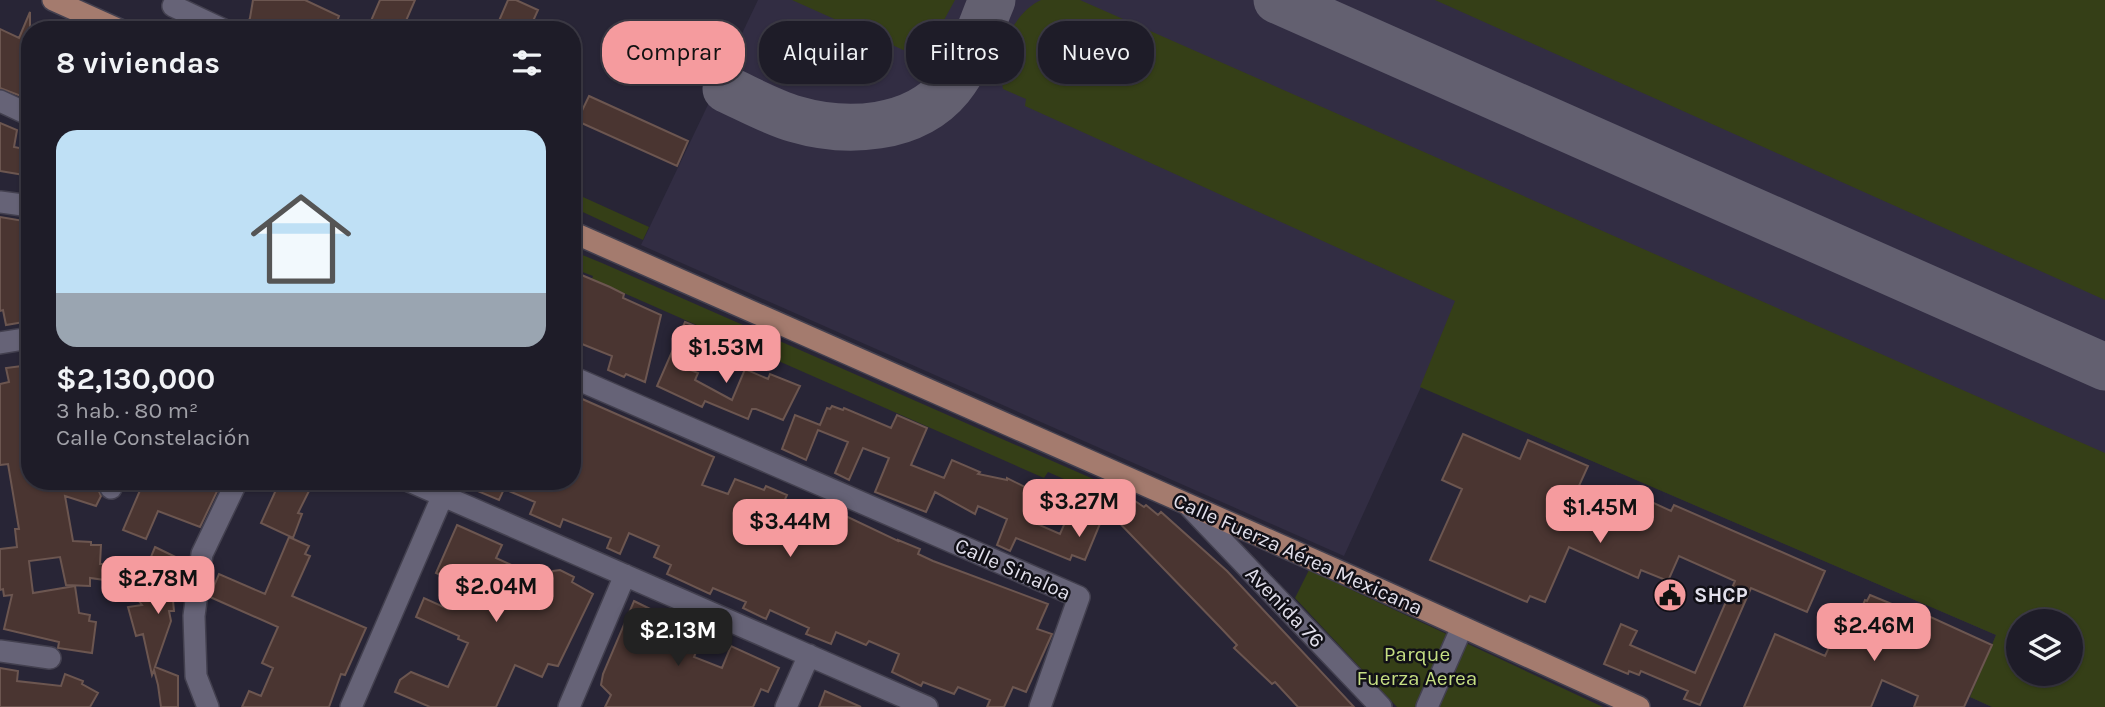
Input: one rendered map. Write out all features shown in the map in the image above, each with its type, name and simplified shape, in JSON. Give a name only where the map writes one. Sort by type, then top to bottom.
[{"type":"main road","points":[[54,0],[100,21]]},
{"type":"main road","name":"Calle Fuerza Aérea Mexicana","points":[[581,236],[1639,707]]},
{"type":"street","points":[[188,7],[210,21]]},
{"type":"street","points":[[0,101],[21,111]]},
{"type":"street","points":[[0,202],[21,205]]},
{"type":"street","points":[[0,343],[21,340]]},
{"type":"street","name":"Calle Sinaloa","points":[[581,381],[1079,597],[1040,707]]},
{"type":"street","points":[[208,707],[196,676],[194,616],[202,554],[233,490]]},
{"type":"street","points":[[351,707],[446,490]]},
{"type":"street","points":[[448,490],[625,575],[927,707]]},
{"type":"street","name":"Avenida 76","points":[[1190,507],[1381,707]]},
{"type":"street","points":[[569,707],[625,575]]},
{"type":"street","points":[[1427,707],[1462,627]]},
{"type":"street","points":[[0,651],[50,658]]},
{"type":"street","points":[[786,707],[809,655]]},
{"type":"shaded area","points":[[758,0],[2105,0],[2105,707],[1992,707],[1970,697],[1996,635],[1421,387],[1344,556],[641,245],[718,84],[745,84],[745,27]]},
{"type":"green space","points":[[792,0],[955,0],[943,21],[906,21],[906,51],[892,45],[892,21],[839,21]]},
{"type":"green space","points":[[1041,0],[1080,0],[1128,21],[1038,21],[1038,84],[1154,84],[1154,33],[2105,453],[2105,707],[1992,707],[1970,697],[1996,635],[1420,387],[1455,301],[1025,106],[1026,99],[1003,89],[1002,84],[1024,84],[1024,21],[1016,21]]},
{"type":"green space","points":[[1435,0],[2105,0],[2105,300]]},
{"type":"green space","points":[[581,196],[649,227],[643,240],[581,211]]},
{"type":"green space","points":[[581,254],[1116,489],[1112,500],[1048,472],[1044,478],[592,279],[593,276],[581,271]]},
{"type":"green space","name":"Parque Fuerza Aerea","points":[[1309,570],[1603,707],[1397,707],[1295,598]]},
{"type":"building","points":[[253,0],[305,0],[339,16],[337,21],[249,21]]},
{"type":"building","points":[[380,0],[415,0],[406,21],[371,21]]},
{"type":"building","points":[[508,0],[516,0],[538,10],[533,21],[499,21]]},
{"type":"building","points":[[0,29],[19,38],[21,33],[21,96],[0,88]]},
{"type":"building","points":[[589,96],[688,141],[677,166],[581,123],[581,113]]},
{"type":"building","points":[[0,123],[17,130],[14,147],[21,148],[21,174],[0,171]]},
{"type":"building","points":[[0,217],[21,220],[21,322],[6,325],[3,310],[0,311]]},
{"type":"building","points":[[581,275],[624,294],[623,298],[661,315],[645,382],[608,370],[612,356],[581,344]]},
{"type":"building","points":[[685,322],[700,328],[683,367],[698,373],[695,380],[732,400],[745,369],[768,379],[770,374],[800,386],[783,420],[756,409],[752,409],[748,419],[705,401],[702,407],[657,386]]},
{"type":"building","points":[[21,366],[21,490],[98,490],[101,496],[96,506],[65,496],[73,541],[101,545],[100,564],[105,564],[105,580],[90,578],[90,586],[66,585],[60,557],[29,561],[33,593],[75,586],[79,613],[90,615],[89,621],[96,622],[92,653],[58,648],[59,642],[4,629],[12,595],[4,596],[3,589],[0,590],[0,549],[17,547],[15,529],[19,529],[8,464],[0,465],[0,384],[9,382],[6,368]]},
{"type":"building","points":[[581,398],[714,457],[702,485],[728,494],[735,479],[764,490],[766,486],[787,495],[779,513],[821,531],[831,509],[920,549],[918,554],[933,561],[1048,604],[1037,629],[1052,634],[1026,692],[1013,687],[1004,707],[987,707],[990,700],[958,687],[954,694],[923,682],[921,686],[892,672],[899,654],[869,641],[866,645],[836,632],[831,644],[806,634],[809,628],[770,610],[766,619],[743,608],[746,602],[713,588],[710,594],[667,574],[671,565],[654,557],[659,546],[629,533],[620,554],[607,548],[611,538],[563,519],[560,527],[530,514],[535,502],[506,490],[581,490]]},
{"type":"building","points":[[832,406],[843,410],[844,408],[891,428],[897,415],[927,428],[911,465],[944,478],[952,460],[980,472],[978,474],[1007,478],[1041,495],[1028,520],[1060,534],[1082,484],[1099,490],[1104,484],[1144,507],[1146,505],[1158,515],[1161,512],[1227,571],[1354,707],[1298,707],[1275,682],[1272,684],[1234,648],[1237,645],[1106,509],[1085,560],[1072,555],[1070,560],[1016,538],[1010,551],[997,545],[1007,519],[978,506],[975,514],[935,492],[926,512],[875,492],[889,458],[863,448],[849,480],[835,473],[848,442],[818,430],[806,460],[782,449],[795,415],[820,425],[827,408]]},
{"type":"building","points":[[1463,434],[1520,459],[1528,440],[1588,466],[1578,488],[1610,502],[1617,486],[1671,511],[1674,505],[1825,571],[1807,612],[1751,588],[1700,705],[1684,699],[1688,691],[1641,671],[1639,675],[1629,671],[1628,674],[1604,664],[1621,624],[1637,631],[1630,645],[1695,673],[1735,581],[1679,556],[1668,581],[1641,570],[1638,578],[1569,547],[1545,602],[1530,596],[1527,602],[1430,560],[1462,489],[1442,480]]},
{"type":"building","points":[[140,490],[218,490],[200,527],[158,511],[146,539],[123,530]]},
{"type":"building","points":[[276,490],[310,490],[298,513],[302,514],[293,538],[261,523]]},
{"type":"building","points":[[475,490],[504,490],[499,500]]},
{"type":"building","points":[[457,525],[502,545],[496,558],[518,568],[513,580],[539,592],[546,575],[560,570],[574,577],[572,582],[593,594],[558,666],[548,664],[542,677],[515,665],[496,707],[430,707],[395,692],[400,680],[411,672],[448,687],[468,643],[458,639],[459,636],[416,617],[424,598],[448,609],[459,583],[436,573]]},
{"type":"building","points":[[289,537],[309,546],[305,554],[310,556],[292,596],[366,628],[345,675],[341,674],[329,707],[242,707],[249,691],[261,696],[273,668],[262,663],[278,627],[210,595],[219,574],[265,594]]},
{"type":"building","points":[[155,547],[188,563],[181,585],[171,580],[174,611],[169,611],[171,621],[155,667],[178,676],[178,707],[161,707],[158,685],[154,670],[152,675],[143,634],[136,636],[128,607],[142,605],[135,596]]},
{"type":"building","points":[[1870,595],[1911,612],[1913,609],[1992,645],[1964,707],[1914,707],[1918,696],[1882,680],[1871,707],[1744,707],[1775,634],[1825,656],[1838,628],[1848,632],[1856,613],[1859,614]]},
{"type":"building","points":[[634,601],[703,635],[694,657],[722,668],[731,646],[779,668],[768,692],[761,689],[753,707],[605,707],[611,695],[601,685],[603,674]]},
{"type":"building","points":[[0,668],[18,671],[17,681],[61,686],[65,674],[83,681],[82,684],[98,693],[90,707],[0,707]]},
{"type":"building","points":[[825,691],[861,707],[819,707]]},
{"type":"taxiway","points":[[726,89],[777,113],[815,124],[857,127],[899,120],[918,113],[935,102],[957,78],[992,0]]},
{"type":"taxiway","points":[[1277,0],[2105,367]]},
{"type":"place","name":"SHCP","points":[[1670,595]]}]
